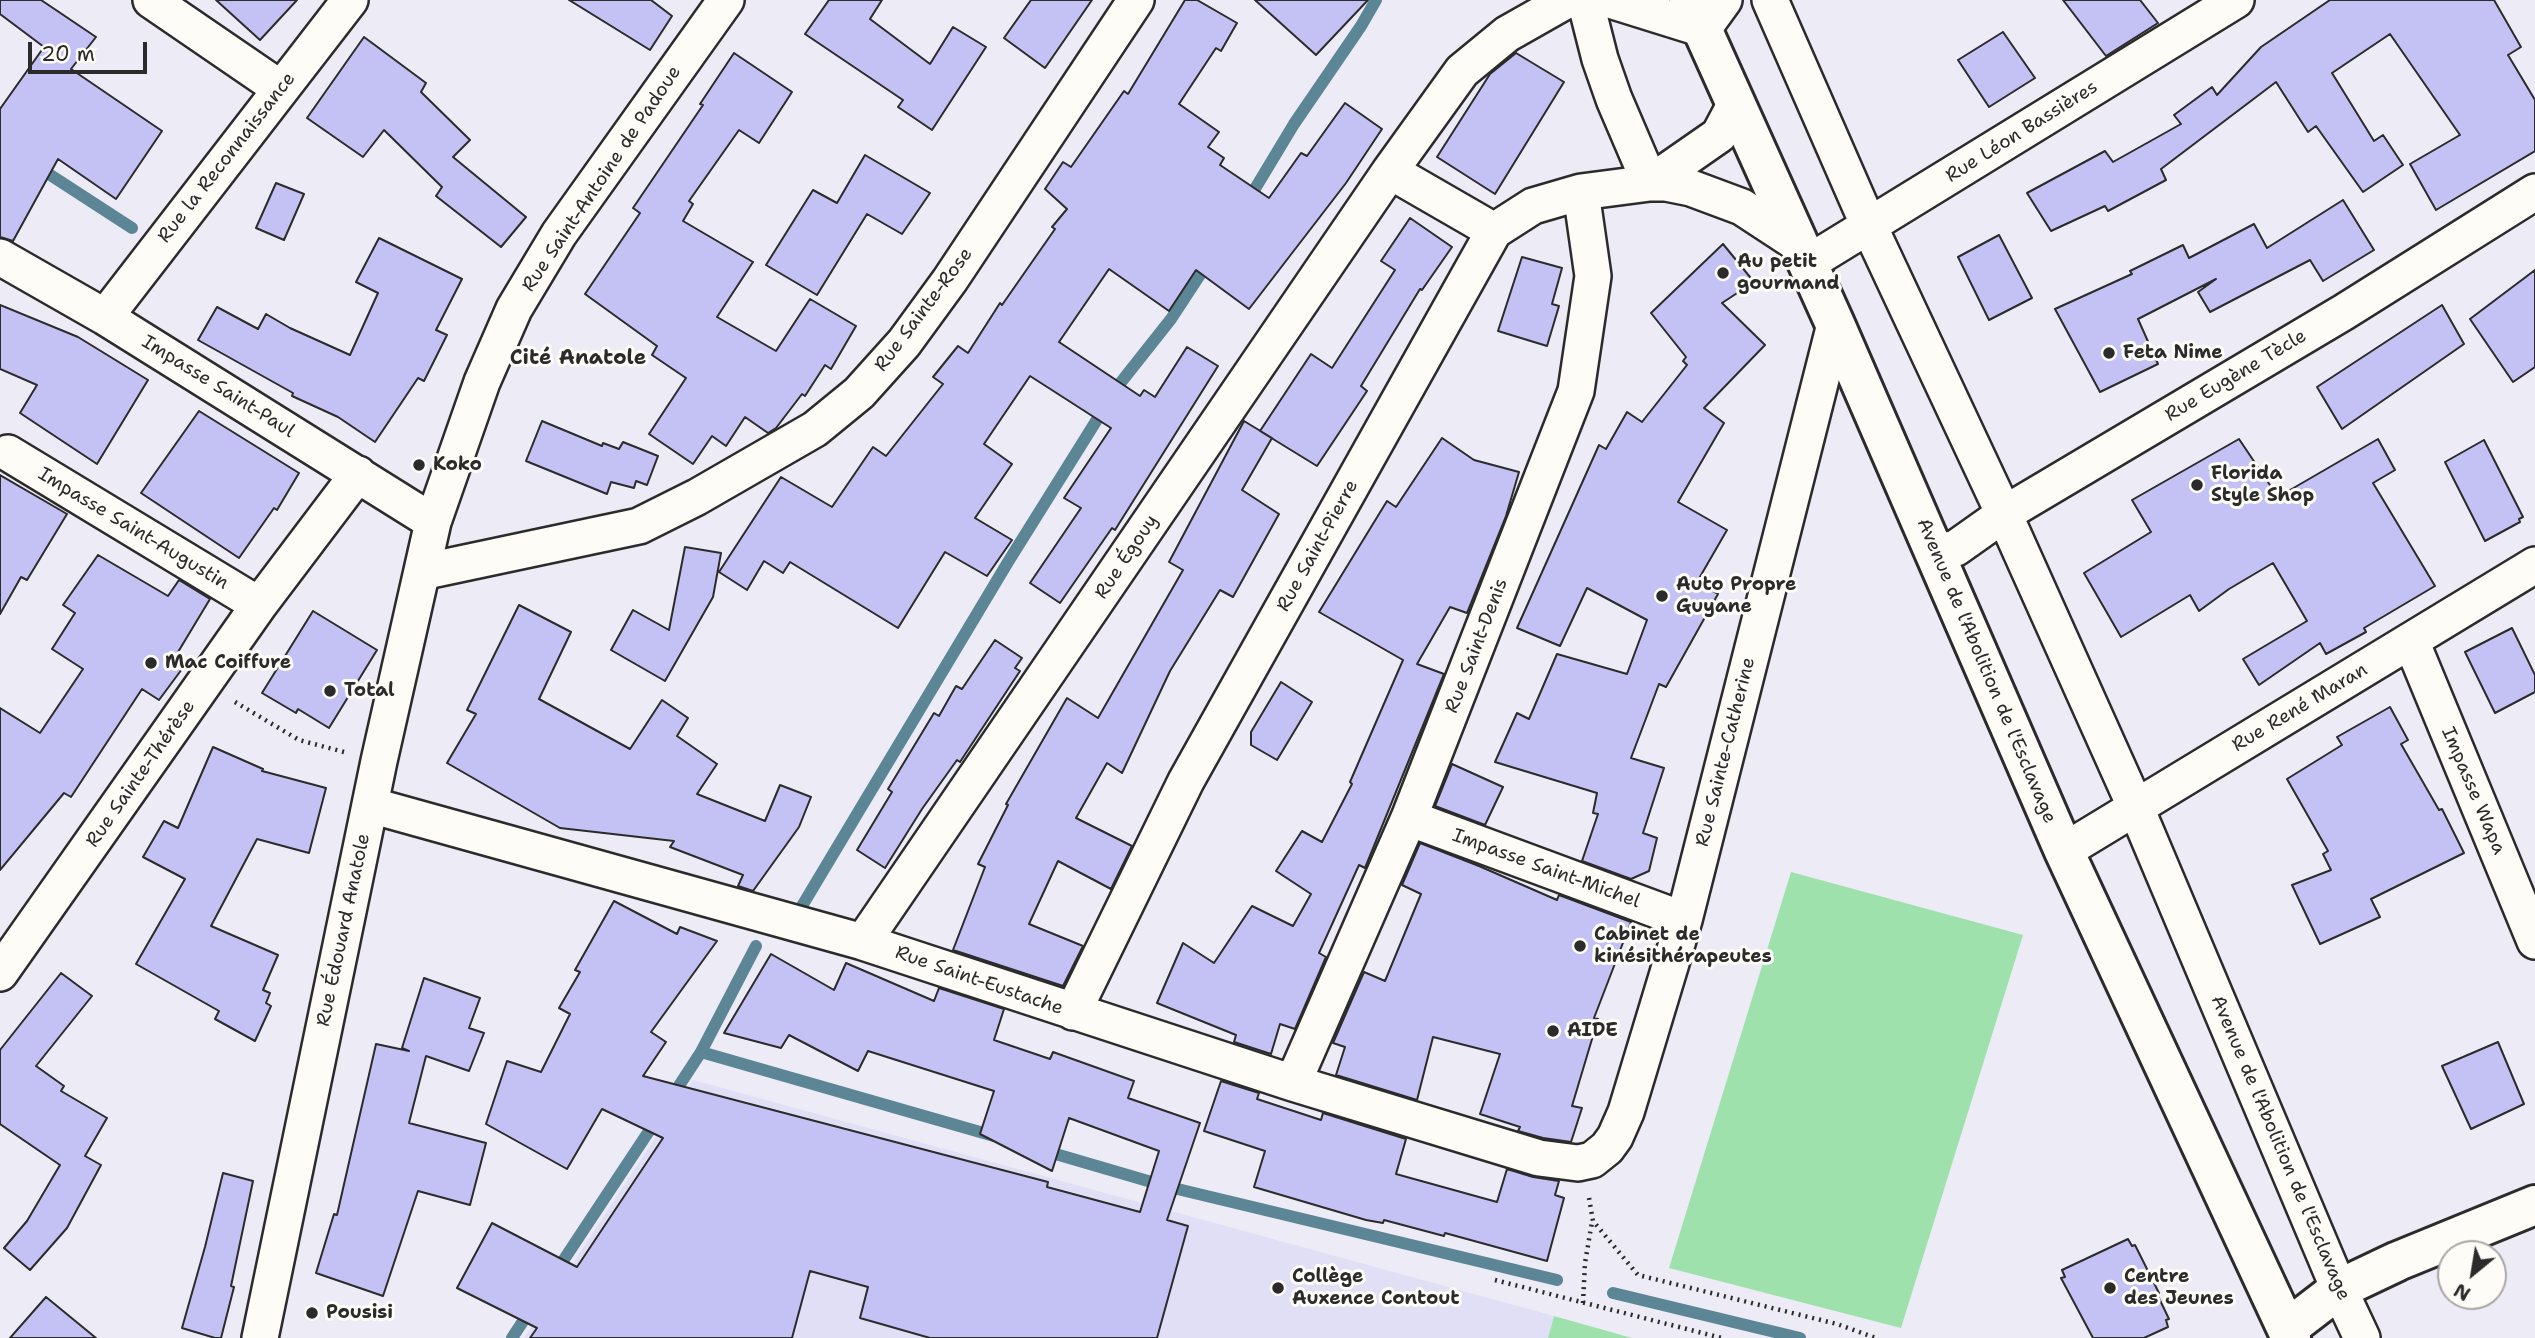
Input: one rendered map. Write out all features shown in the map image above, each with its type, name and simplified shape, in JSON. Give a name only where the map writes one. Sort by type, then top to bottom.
[{"type":"street","points":[[150,0],[281,89]]},
{"type":"street","name":"Rue la Reconnaissance","points":[[104,317],[350,0]]},
{"type":"street","name":"Rue Saint-Antoine de Padoue","points":[[433,522],[482,382],[514,309],[559,234],[726,0]]},
{"type":"street","name":"Rue Sainte-Rose","points":[[422,572],[639,526],[697,497],[815,429],[859,393],[904,343],[958,268],[1136,0]]},
{"type":"street","name":"Rue Égouy","points":[[863,942],[1390,171],[1462,71],[1507,34],[1567,0]]},
{"type":"street","points":[[1585,0],[1600,59],[1614,99],[1650,183]]},
{"type":"street","points":[[1610,0],[1705,10]]},
{"type":"street","name":"Avenue de l'Abolition de l'Esclavage","points":[[1770,0],[1869,226],[2004,514],[2136,808],[2362,1338]]},
{"type":"street","name":"Rue Léon Bassières","points":[[1804,254],[1869,226],[2236,0]]},
{"type":"street","name":"Avenue de l'Abolition de l'Esclavage","points":[[1705,10],[1737,103],[2064,851],[2289,1334]]},
{"type":"street","name":"Rue Saint-Pierre","points":[[1650,183],[1719,135],[1737,103]]},
{"type":"street","points":[[1390,171],[1494,231]]},
{"type":"street","name":"Rue Saint-Pierre","points":[[1073,1012],[1186,781],[1494,231],[1533,206],[1581,192],[1650,183],[1691,188],[1742,207],[1804,254]]},
{"type":"street","name":"Rue Saint-Denis","points":[[1293,1083],[1409,818],[1576,391],[1593,276],[1581,192]]},
{"type":"street","name":"Rue Eugène Tècle","points":[[1935,553],[1956,548],[2004,514],[2344,312],[2535,192]]},
{"type":"street","name":"Impasse Saint-Paul","points":[[0,257],[104,317],[433,522]]},
{"type":"street","name":"Rue Sainte-Catherine","points":[[1585,1162],[1592,1160],[1606,1148],[1615,1137],[1626,1112],[1684,920],[1835,324]]},
{"type":"street","name":"Impasse Saint-Augustin","points":[[8,453],[259,605]]},
{"type":"street","name":"Rue Sainte-Thérèse","points":[[0,974],[259,605],[358,474]]},
{"type":"street","name":"Rue Édouard Anatole","points":[[260,1338],[379,761],[433,522]]},
{"type":"street","name":"Rue René Maran","points":[[2064,851],[2535,565]]},
{"type":"street","name":"Impasse Wapa","points":[[2411,641],[2535,941]]},
{"type":"street","name":"Rue Saint-Eustache","points":[[370,805],[863,942],[1293,1083],[1539,1158],[1585,1162]]},
{"type":"street","name":"Impasse Saint-Michel","points":[[1409,818],[1684,920]]},
{"type":"street","points":[[2289,1334],[2339,1289],[2398,1261],[2535,1205]]},
{"type":"path","points":[[204,684],[299,740],[379,761]]},
{"type":"path","points":[[1583,1303],[1585,1263],[1592,1221],[1585,1162]]},
{"type":"path","points":[[1592,1221],[1638,1275],[1837,1324],[1877,1338]]},
{"type":"path","points":[[1495,1280],[1722,1338]]},
{"type":"shaded area","points":[[693,1080],[1554,1316],[1548,1338],[524,1338]]},
{"type":"green space","points":[[1791,872],[2023,935],[1901,1328],[1669,1268]]},
{"type":"green space","points":[[1554,1316],[1632,1338],[1548,1338]]},
{"type":"building","points":[[0,0],[41,0],[96,37],[71,69],[162,131],[116,199],[58,159],[13,241],[0,237],[0,109],[44,47],[0,14]]},
{"type":"building","points":[[216,0],[297,0],[260,40]]},
{"type":"building","points":[[569,0],[651,0],[672,16],[650,50]]},
{"type":"building","points":[[829,0],[882,0],[870,19],[930,64],[953,27],[986,47],[932,130],[898,107],[903,100],[805,34]]},
{"type":"building","points":[[1031,0],[1092,0],[1045,68],[1004,38]]},
{"type":"building","points":[[1185,0],[1197,0],[1237,23],[1221,51],[1216,48],[1179,104],[1219,132],[1208,147],[1224,158],[1220,165],[1269,198],[1301,153],[1307,156],[1345,103],[1382,129],[1346,183],[1249,309],[1196,270],[1169,311],[1109,269],[1059,342],[1140,396],[1144,390],[1155,397],[1187,347],[1218,366],[1115,530],[1112,528],[1060,603],[1030,583],[1081,508],[1064,498],[1111,428],[1030,376],[984,444],[1012,464],[975,518],[1012,540],[987,576],[945,552],[898,628],[790,562],[783,573],[764,561],[747,590],[719,572],[781,477],[832,507],[873,447],[886,456],[943,384],[933,377],[958,346],[968,353],[1000,303],[1002,305],[1055,229],[1052,227],[1067,209],[1045,189],[1063,162],[1071,167],[1124,91],[1128,94]]},
{"type":"building","points":[[1255,0],[1368,0],[1316,55]]},
{"type":"building","points":[[2063,0],[2140,0],[2158,23],[2106,56]]},
{"type":"building","points":[[2330,0],[2494,0],[2521,47],[2508,55],[2535,100],[2535,151],[2436,210],[2410,164],[2460,135],[2390,34],[2332,73],[2374,141],[2383,135],[2403,165],[2363,192],[2316,126],[2308,132],[2276,82],[2161,169],[2166,180],[2108,211],[2105,206],[2051,231],[2027,193],[2105,151],[2113,162],[2181,124],[2174,115],[2212,87],[2217,95],[2261,47]]},
{"type":"building","points":[[2003,32],[2035,78],[1989,107],[1958,60]]},
{"type":"building","points":[[364,37],[426,83],[421,92],[470,140],[453,157],[526,217],[501,247],[436,196],[442,187],[384,130],[363,157],[307,118]]},
{"type":"building","points":[[734,53],[792,92],[759,143],[739,130],[689,201],[693,204],[683,221],[753,262],[717,317],[776,351],[810,299],[856,326],[831,369],[825,365],[805,396],[802,394],[776,428],[768,433],[745,417],[726,446],[712,436],[693,464],[649,434],[686,378],[652,355],[657,346],[585,294],[640,213],[633,208],[703,105],[700,104]]},
{"type":"building","points":[[1516,53],[1564,82],[1495,194],[1437,157],[1490,74]]},
{"type":"building","points":[[865,155],[930,193],[902,234],[867,214],[817,295],[766,265],[813,190],[837,203]]},
{"type":"building","points":[[276,183],[304,194],[284,240],[256,228]]},
{"type":"building","points":[[2343,200],[2374,250],[2323,281],[2310,260],[2210,312],[2198,292],[2216,279],[2138,319],[2158,364],[2100,392],[2055,309],[2132,274],[2130,271],[2183,245],[2189,258],[2254,224],[2267,248]]},
{"type":"building","points":[[1410,218],[1452,247],[1422,290],[1420,289],[1361,386],[1367,391],[1317,466],[1260,431],[1311,354],[1332,368],[1395,270],[1381,261]]},
{"type":"building","points":[[1999,235],[2032,298],[1989,320],[1958,257]]},
{"type":"building","points":[[379,238],[462,279],[436,330],[447,335],[424,381],[418,378],[375,442],[338,417],[292,396],[293,393],[198,340],[217,307],[258,329],[266,314],[350,355],[378,293],[356,282]]},
{"type":"building","points":[[1723,244],[1754,282],[1722,303],[1765,345],[1704,408],[1724,423],[1678,502],[1727,530],[1697,582],[1718,594],[1666,687],[1659,684],[1631,758],[1664,768],[1643,833],[1657,838],[1649,871],[1631,879],[1582,861],[1598,814],[1593,813],[1597,793],[1495,762],[1517,713],[1529,719],[1557,654],[1627,674],[1647,620],[1587,588],[1560,646],[1517,628],[1599,445],[1606,449],[1627,412],[1642,422],[1687,365],[1683,361],[1686,357],[1651,313]]},
{"type":"building","points":[[1522,257],[1562,268],[1552,304],[1559,306],[1547,346],[1498,331]]},
{"type":"building","points":[[2535,270],[2535,367],[2513,382],[2470,319]]},
{"type":"building","points":[[0,305],[78,337],[148,380],[97,464],[20,413],[37,385],[0,369]]},
{"type":"building","points":[[2442,305],[2464,344],[2342,429],[2317,387]]},
{"type":"building","points":[[199,411],[299,473],[277,510],[274,508],[239,558],[141,493]]},
{"type":"building","points":[[542,421],[602,446],[603,443],[619,449],[623,442],[658,456],[647,485],[636,481],[634,488],[611,482],[607,494],[526,461]]},
{"type":"building","points":[[1244,421],[1272,438],[1242,490],[1279,514],[1233,597],[1220,590],[1170,671],[1122,773],[1107,763],[1076,818],[1132,846],[1111,889],[1058,861],[1029,924],[1083,946],[1063,986],[953,950],[985,867],[978,864],[1008,805],[1006,804],[1067,698],[1098,718],[1183,570],[1169,562]]},
{"type":"building","points":[[1442,438],[1474,460],[1519,472],[1506,516],[1467,613],[1450,607],[1417,664],[1444,674],[1365,868],[1359,865],[1319,953],[1326,957],[1295,1029],[1280,1024],[1271,1054],[1234,1042],[1236,1035],[1157,1003],[1183,943],[1214,963],[1252,906],[1293,926],[1311,894],[1276,871],[1302,831],[1322,842],[1352,784],[1350,782],[1403,660],[1319,612],[1387,501],[1396,507]]},
{"type":"building","points":[[2239,439],[2278,497],[2378,439],[2395,470],[2373,483],[2435,586],[2364,628],[2366,632],[2326,654],[2320,643],[2259,685],[2243,659],[2307,621],[2273,563],[2229,589],[2199,611],[2190,595],[2121,637],[2084,573],[2151,532],[2132,500]]},
{"type":"building","points":[[2484,440],[2523,517],[2519,519],[2520,522],[2485,541],[2445,462]]},
{"type":"building","points":[[0,475],[67,514],[27,580],[21,577],[0,614]]},
{"type":"building","points":[[685,547],[721,553],[713,597],[665,681],[611,650],[633,610],[669,630]]},
{"type":"building","points":[[98,555],[168,596],[179,580],[210,599],[172,662],[182,669],[159,700],[142,689],[71,797],[64,793],[0,870],[0,708],[40,733],[83,669],[52,649],[75,613],[63,605]]},
{"type":"building","points":[[519,605],[571,632],[539,699],[630,749],[662,700],[688,718],[677,736],[717,764],[697,794],[765,821],[780,785],[811,797],[799,827],[753,891],[738,886],[743,875],[670,847],[674,841],[560,828],[447,763],[476,714],[467,710]]},
{"type":"building","points":[[313,611],[377,650],[329,728],[298,709],[296,713],[262,693]]},
{"type":"building","points":[[2512,628],[2535,675],[2535,692],[2495,713],[2465,652]]},
{"type":"building","points":[[995,640],[1022,658],[1015,668],[1020,671],[960,762],[957,760],[922,809],[885,868],[857,850],[892,792],[888,789],[934,713],[939,716],[956,686],[962,689]]},
{"type":"building","points":[[1281,682],[1312,702],[1277,760],[1251,745],[1251,732]]},
{"type":"building","points":[[2390,707],[2408,740],[2401,744],[2439,810],[2442,809],[2464,853],[2371,899],[2380,917],[2320,944],[2292,885],[2331,870],[2323,854],[2328,851],[2287,779],[2342,745],[2337,737]]},
{"type":"building","points":[[213,747],[263,769],[262,771],[326,788],[309,853],[257,839],[211,926],[278,955],[263,990],[270,993],[266,1003],[271,1006],[255,1041],[215,1019],[219,1011],[136,964],[185,879],[143,857],[164,821],[178,828]]},
{"type":"building","points":[[1452,764],[1503,787],[1485,825],[1435,806]]},
{"type":"building","points":[[1420,843],[1557,900],[1559,895],[1631,922],[1594,1018],[1598,1019],[1572,1106],[1582,1108],[1571,1142],[1518,1131],[1520,1127],[1480,1114],[1500,1054],[1433,1037],[1417,1100],[1336,1075],[1345,1047],[1333,1043],[1364,972],[1385,981],[1421,894],[1402,885]]},
{"type":"building","points":[[614,901],[677,934],[680,927],[717,941],[651,1032],[666,1042],[643,1076],[1048,1182],[1047,1187],[1140,1212],[1159,1151],[1069,1118],[1052,1171],[980,1134],[994,1091],[868,1051],[858,1071],[789,1035],[781,1048],[724,1033],[771,954],[834,990],[846,963],[934,1001],[939,988],[1004,1009],[994,1040],[1050,1059],[1053,1052],[1134,1081],[1128,1098],[1200,1123],[1167,1220],[1188,1226],[1157,1338],[930,1338],[860,1318],[868,1287],[810,1271],[792,1338],[530,1338],[537,1328],[457,1288],[492,1223],[577,1267],[663,1138],[602,1109],[567,1169],[486,1124],[507,1061],[541,1072],[570,1014],[559,1008],[580,972],[575,970]]},
{"type":"building","points":[[61,973],[92,996],[36,1066],[64,1086],[61,1091],[107,1118],[85,1156],[101,1165],[67,1228],[30,1270],[4,1248],[27,1221],[60,1165],[0,1124],[0,1050]]},
{"type":"building","points":[[424,978],[480,998],[469,1028],[484,1033],[469,1071],[426,1056],[409,1123],[486,1143],[470,1205],[418,1191],[383,1296],[316,1273],[334,1214],[337,1215],[376,1044],[409,1051],[402,1048]]},
{"type":"building","points":[[2498,1042],[2524,1104],[2471,1129],[2442,1066]]},
{"type":"building","points":[[1221,1081],[1259,1093],[1257,1099],[1321,1120],[1323,1113],[1406,1139],[1396,1174],[1497,1202],[1507,1169],[1559,1181],[1555,1195],[1564,1198],[1547,1261],[1445,1233],[1444,1236],[1384,1220],[1383,1223],[1366,1220],[1254,1187],[1265,1151],[1204,1131]]},
{"type":"building","points":[[223,1173],[253,1181],[231,1286],[234,1287],[221,1338],[215,1338],[182,1328]]},
{"type":"building","name":"Centre des Jeunes","points":[[2128,1239],[2132,1246],[2135,1245],[2159,1293],[2157,1294],[2169,1319],[2166,1320],[2168,1327],[2144,1338],[2093,1338],[2061,1278],[2065,1277],[2062,1270]]},
{"type":"building","points":[[46,1297],[96,1338],[10,1338]]},
{"type":"waterway","points":[[1247,202],[1294,124],[1376,0]]},
{"type":"waterway","points":[[38,167],[132,228]]},
{"type":"waterway","points":[[802,906],[1008,562],[1118,386],[1171,319],[1209,261]]},
{"type":"waterway","points":[[671,1098],[701,1052],[756,946]]},
{"type":"waterway","points":[[701,1052],[994,1136]]},
{"type":"waterway","points":[[555,1273],[657,1119]]},
{"type":"waterway","points":[[1042,1150],[1165,1186],[1557,1280]]},
{"type":"waterway","points":[[1613,1293],[1800,1338]]},
{"type":"waterway","points":[[512,1338],[531,1309]]},
{"type":"place","name":"Au petit gourmand","points":[[1723,273]]},
{"type":"place","name":"Feta Nime","points":[[2109,353]]},
{"type":"place","name":"Koko","points":[[419,465]]},
{"type":"place","name":"Florida Style Shop","points":[[2197,485]]},
{"type":"place","name":"Auto Propre Guyane","points":[[1662,596]]},
{"type":"place","name":"Mac Coiffure","points":[[151,663]]},
{"type":"place","name":"Total","points":[[330,691]]},
{"type":"place","name":"Cabinet de kinésithérapeutes","points":[[1580,946]]},
{"type":"place","name":"AIDE","points":[[1553,1031]]},
{"type":"place","name":"Collège Auxence Contout","points":[[1278,1288]]},
{"type":"place","name":"Centre des Jeunes","points":[[2110,1288]]},
{"type":"place","name":"Pousisi","points":[[312,1313]]},
{"type":"district","name":"Cité Anatole","points":[[578,359]]}]
